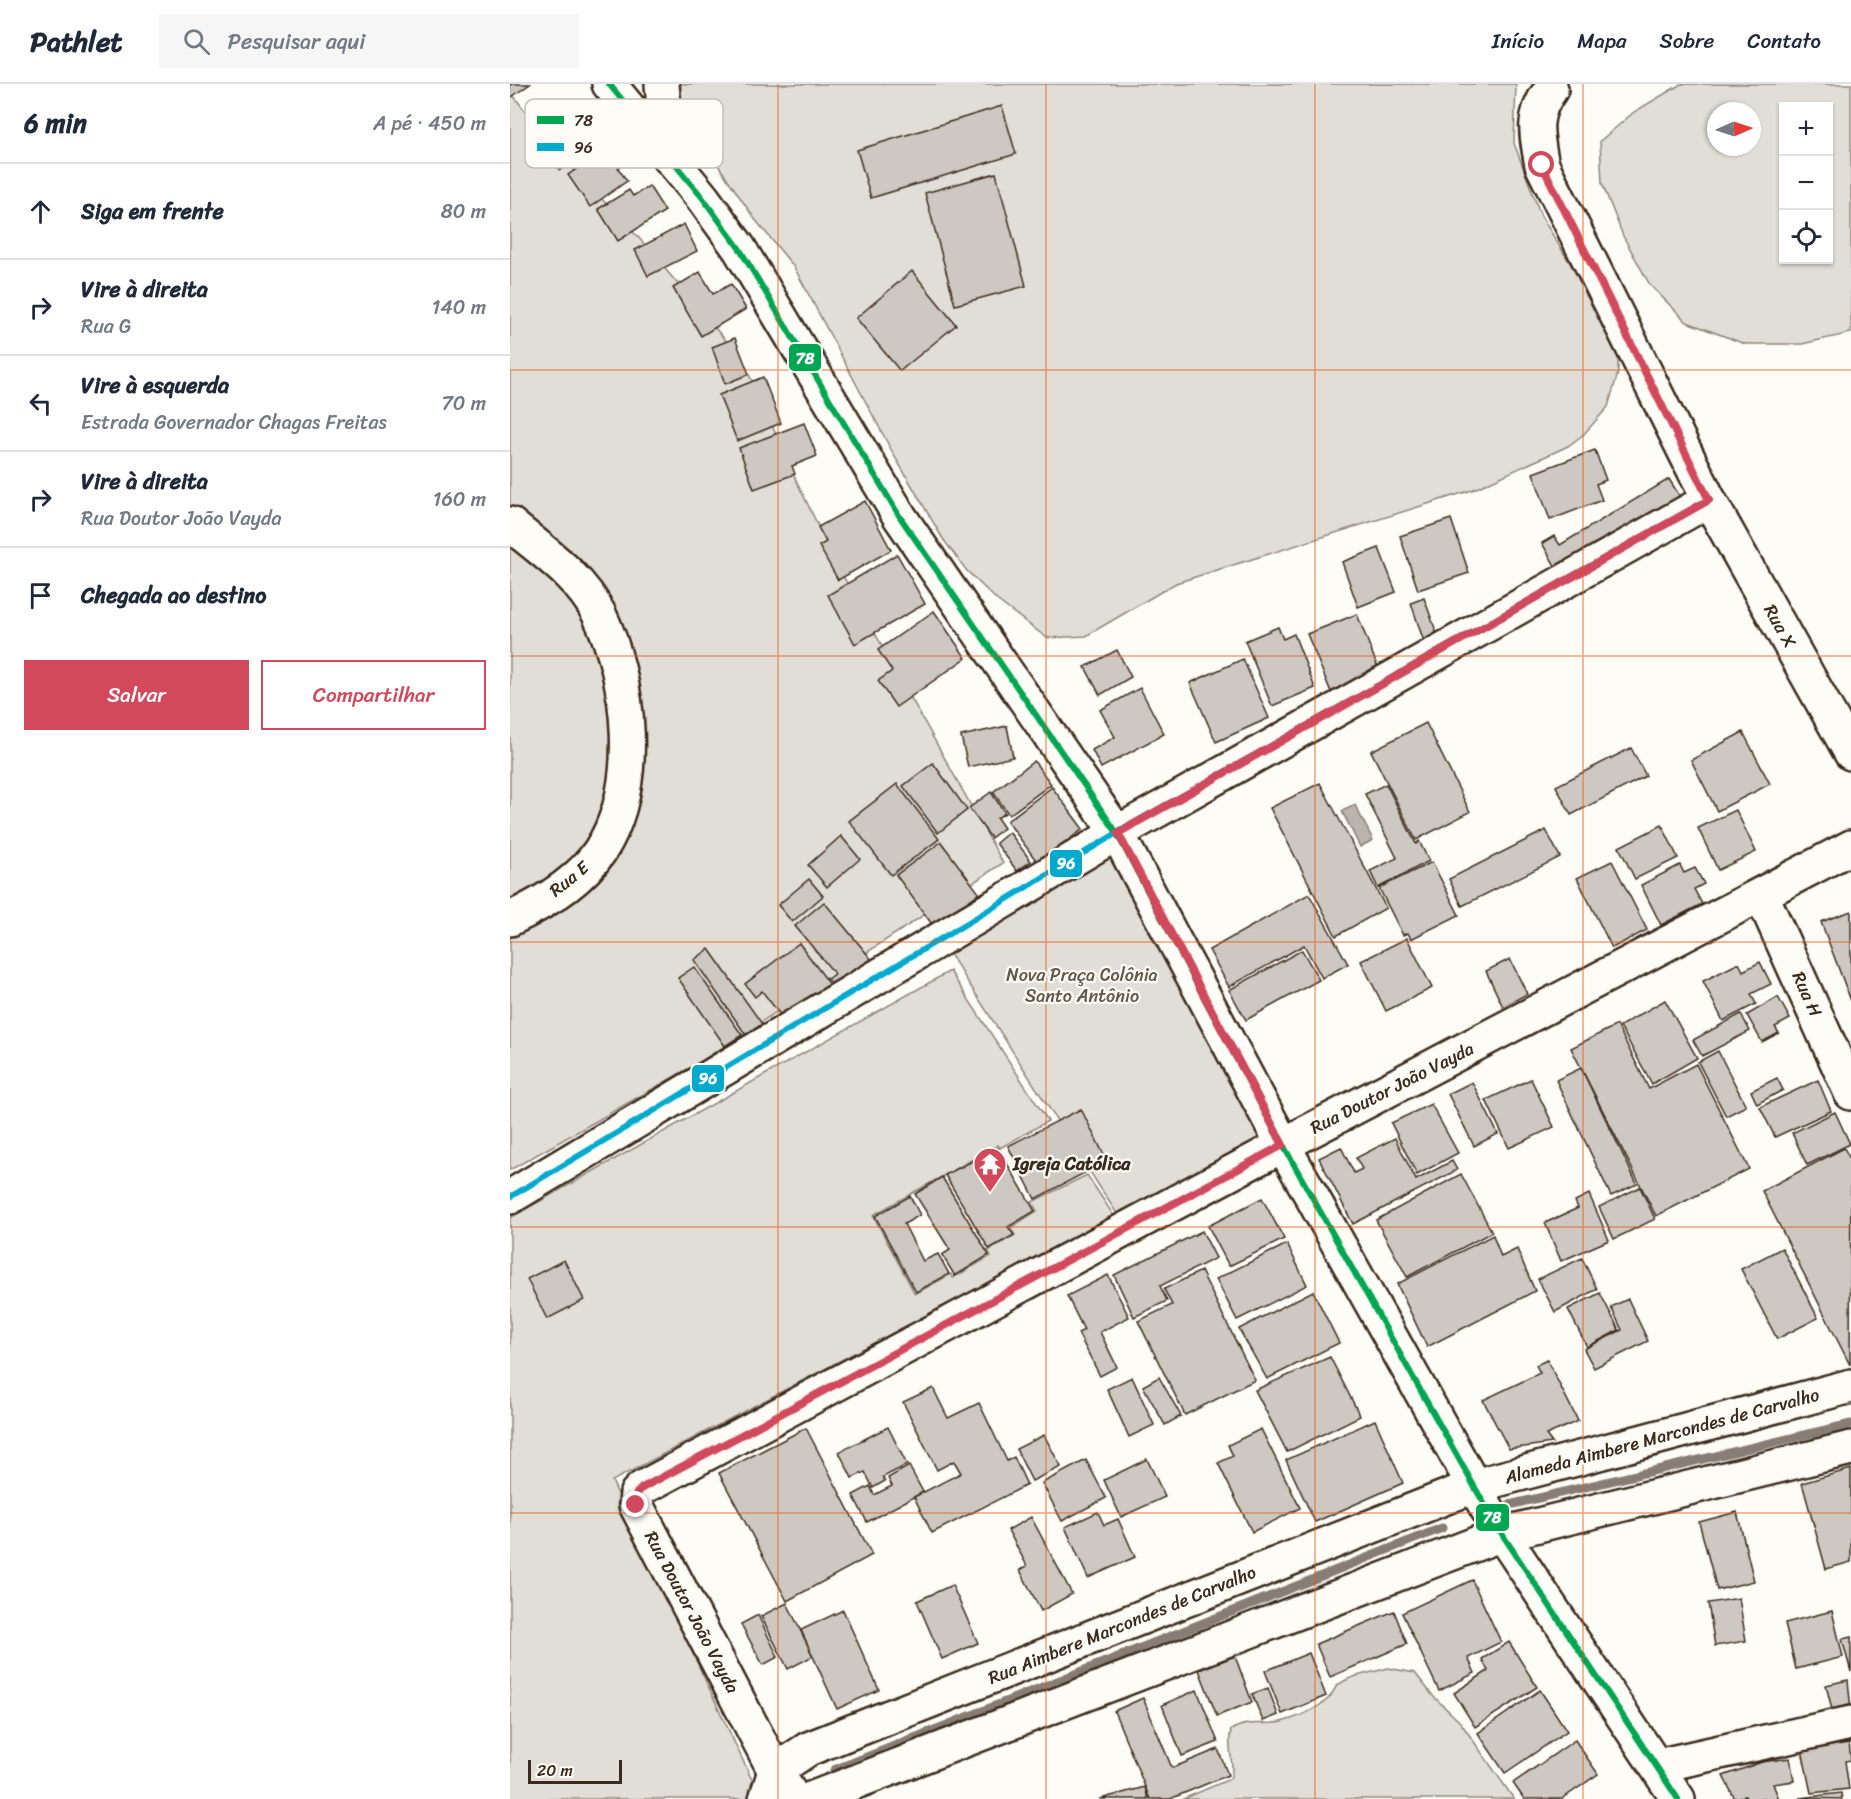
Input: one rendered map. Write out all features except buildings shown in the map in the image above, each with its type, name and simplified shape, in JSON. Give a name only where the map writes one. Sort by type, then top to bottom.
[{"type":"street","points":[[609,84],[621,99]]},
{"type":"street","points":[[662,84],[663,99]]},
{"type":"street","name":"Rua X","points":[[1551,89],[1539,105],[1535,132],[1542,165],[1709,500],[1851,753]]},
{"type":"street","points":[[677,168],[739,248],[900,517],[1118,833],[1283,1145],[1474,1486],[1502,1534],[1678,1799]]},
{"type":"street","points":[[510,1197],[1118,833],[1709,500]]},
{"type":"street","name":"Rua E","points":[[510,524],[572,576],[598,614],[608,639],[623,695],[627,747],[624,781],[614,826],[599,852],[584,870],[560,890],[510,919]]},
{"type":"street","name":"Rua Doutor João Vayda","points":[[794,1799],[770,1785],[636,1505],[637,1493],[642,1488],[1283,1145],[1851,848]]},
{"type":"street","name":"Rua H","points":[[1762,896],[1851,1093]]},
{"type":"street","name":"Alameda Aimbere Marcondes de Carvalho","points":[[1474,1486],[1851,1386]]},
{"type":"street","points":[[811,1799],[854,1793],[1502,1534],[1851,1448]]},
{"type":"street","name":"Rua Aimbere Marcondes de Carvalho","points":[[770,1785],[808,1749],[1474,1486]]},
{"type":"street","points":[[1657,1766],[1851,1723]]},
{"type":"street","points":[[808,1749],[854,1793]]},
{"type":"green space","points":[[663,84],[1516,84],[1514,143],[1541,216],[1613,333],[1618,356],[1618,373],[1608,407],[1584,434],[1568,446],[1472,490],[1176,583],[1086,636],[1047,638],[998,601],[967,571],[943,539],[895,457],[794,267],[754,218],[720,168],[723,168],[723,99],[673,99]]},
{"type":"green space","points":[[1681,84],[1851,84],[1851,333],[1802,344],[1745,344],[1687,322],[1650,285],[1623,236],[1602,183],[1600,141],[1634,112]]},
{"type":"green space","points":[[510,91],[525,111],[525,168],[572,168],[639,238],[732,348],[757,388],[785,457],[837,565],[1003,863],[700,1062],[510,1170]]},
{"type":"green space","name":"Nova Praça Colônia Santo Antônio","points":[[1118,853],[1271,1139],[1121,1220],[950,954]]},
{"type":"green space","points":[[950,971],[1048,1121],[1000,1148],[998,1145],[873,1215],[915,1294],[951,1274],[953,1278],[991,1256],[988,1251],[1015,1235],[1010,1228],[1037,1211],[1032,1202],[1087,1175],[1114,1216],[612,1481],[761,1799],[510,1799],[510,1218]]},
{"type":"green space","points":[[1388,1668],[1415,1673],[1433,1696],[1461,1723],[1514,1799],[1183,1799],[1230,1779],[1232,1774],[1231,1730],[1245,1724],[1280,1722],[1298,1716],[1324,1702],[1341,1683],[1360,1675]]},
{"type":"shaded area","points":[[1355,805],[1373,840],[1360,847],[1342,811]]},
{"type":"waterway","points":[[1509,1505],[1851,1424]]},
{"type":"waterway","points":[[834,1770],[1442,1528]]},
{"type":"transit line","name":"78","points":[[609,84],[621,99]]},
{"type":"transit line","name":"78","points":[[678,168],[739,248],[900,517],[1117,833],[1283,1145],[1474,1486],[1502,1534],[1678,1799]]},
{"type":"transit line","name":"96","points":[[510,1197],[1117,833],[1709,500]]},
{"type":"place","name":"Igreja Católica","points":[[990,1193]]},
{"type":"route","points":[[636,1505],[637,1493],[642,1488],[1283,1145],[1118,833],[1709,500],[1542,165]]}]
